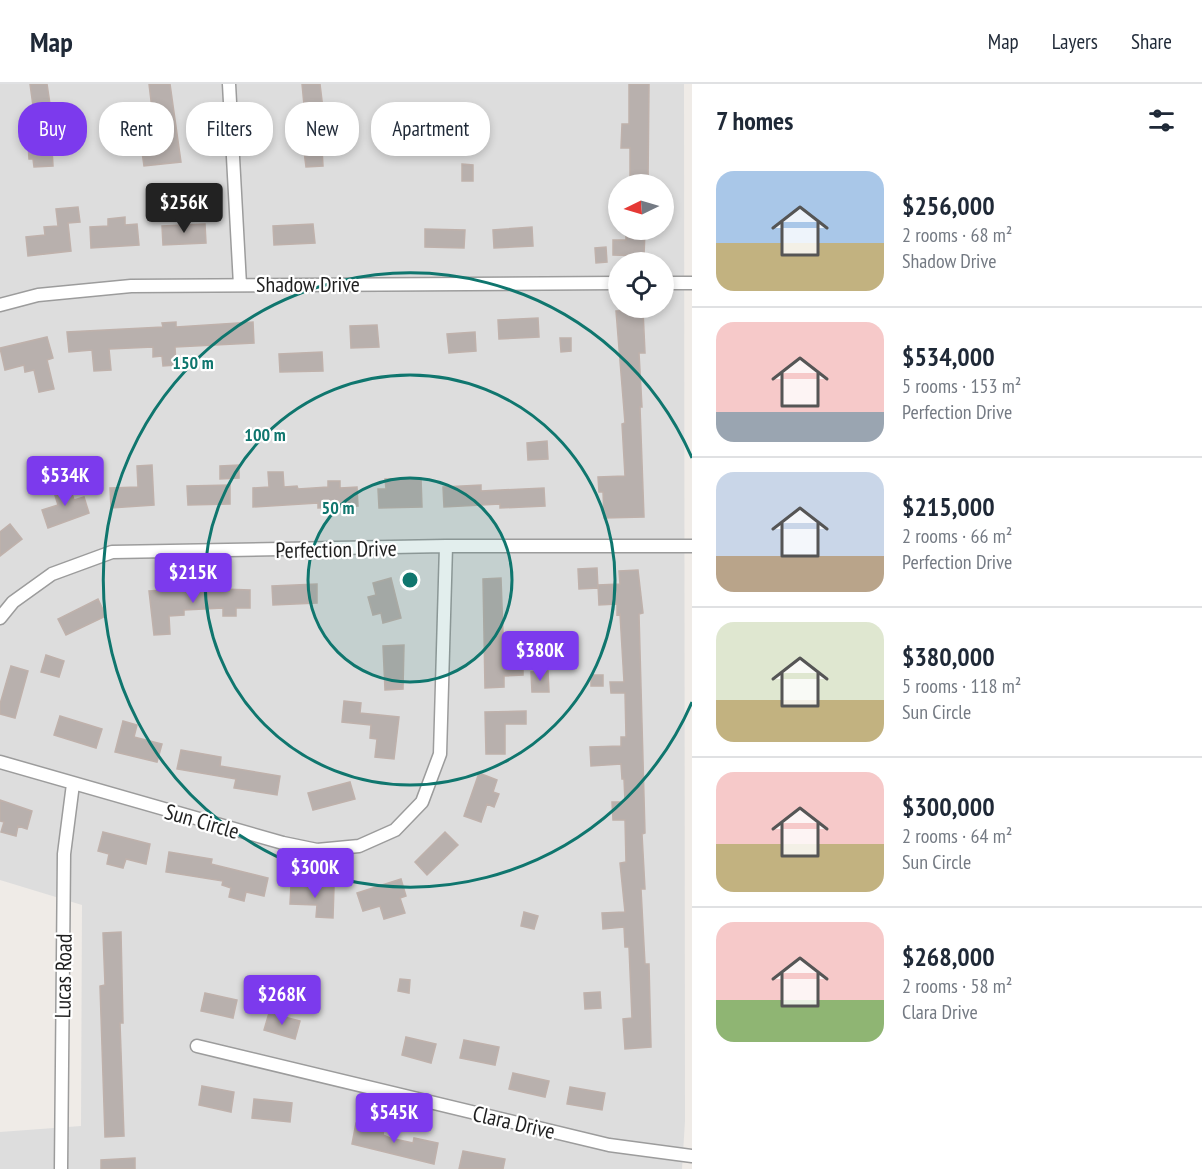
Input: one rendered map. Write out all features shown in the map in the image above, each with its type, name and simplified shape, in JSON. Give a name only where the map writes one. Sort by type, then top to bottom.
[{"type":"street","points":[[229,84],[240,285]]},
{"type":"street","points":[[674,283],[692,283]]},
{"type":"street","name":"Shadow Drive","points":[[0,306],[38,295],[131,285],[608,284]]},
{"type":"street","name":"Perfection Drive","points":[[0,618],[13,602],[52,574],[112,552],[446,546],[692,546]]},
{"type":"street","name":"Sun Circle","points":[[0,762],[317,850],[359,846],[395,830],[422,802],[440,754],[446,546]]},
{"type":"street","name":"Lucas Road","points":[[61,1169],[64,854],[73,784]]},
{"type":"street","name":"Clara Drive","points":[[197,1046],[609,1145],[692,1156]]},
{"type":"shaded area","points":[[0,84],[684,84],[685,1121],[682,1169],[0,1169],[0,1132],[81,1126],[82,905],[0,880]]},
{"type":"building","points":[[30,84],[47,84],[50,102],[32,102]]},
{"type":"building","points":[[149,84],[170,84],[173,102],[151,102]]},
{"type":"building","points":[[302,84],[320,84],[322,102],[304,102]]},
{"type":"building","points":[[629,84],[649,84],[648,174],[630,174],[630,148],[621,148],[622,124],[629,124]]},
{"type":"building","points":[[174,112],[181,162],[144,166],[143,156],[174,156]]},
{"type":"building","points":[[29,156],[52,156],[53,166],[34,167],[33,159],[29,159]]},
{"type":"building","points":[[305,156],[322,156],[323,166],[306,167]]},
{"type":"building","points":[[462,164],[473,165],[473,181],[462,181]]},
{"type":"building","points":[[78,207],[80,222],[68,223],[71,251],[28,256],[26,237],[45,235],[44,227],[58,226],[56,209]]},
{"type":"building","points":[[125,217],[125,225],[137,224],[139,245],[91,248],[90,227],[108,226],[108,219]]},
{"type":"building","points":[[205,224],[206,243],[163,245],[162,226]]},
{"type":"building","points":[[313,224],[315,243],[274,245],[273,226]]},
{"type":"building","points":[[532,227],[533,246],[494,248],[493,230]]},
{"type":"building","points":[[425,229],[465,230],[464,248],[425,247]]},
{"type":"building","points":[[613,240],[645,240],[644,252],[613,252]]},
{"type":"building","points":[[606,247],[607,262],[596,263],[595,248]]},
{"type":"building","points":[[538,318],[539,337],[499,339],[498,320]]},
{"type":"building","points":[[617,318],[643,318],[645,353],[639,353],[644,517],[604,518],[603,492],[599,492],[598,477],[625,476],[622,424],[625,423]]},
{"type":"building","points":[[176,322],[176,327],[253,322],[254,343],[175,347],[176,365],[163,366],[162,356],[153,357],[153,347],[109,349],[111,370],[94,371],[92,350],[69,352],[67,332],[163,327],[162,323]]},
{"type":"building","points":[[377,325],[379,347],[351,348],[350,326]]},
{"type":"building","points":[[475,332],[476,351],[449,353],[447,334]]},
{"type":"building","points":[[47,337],[53,358],[47,360],[54,389],[39,392],[34,370],[25,372],[24,365],[5,370],[0,348]]},
{"type":"building","points":[[560,338],[571,338],[571,351],[561,352]]},
{"type":"building","points":[[322,352],[323,371],[280,372],[279,354]]},
{"type":"building","points":[[547,441],[548,459],[528,460],[527,443]]},
{"type":"building","points":[[152,465],[154,505],[111,508],[110,488],[138,487],[137,466]]},
{"type":"building","points":[[239,465],[239,478],[220,479],[220,466]]},
{"type":"building","points":[[268,472],[283,472],[284,487],[297,486],[298,489],[328,487],[328,481],[340,481],[340,488],[357,487],[358,506],[318,508],[318,503],[253,507],[253,488],[269,487]]},
{"type":"building","points":[[421,478],[422,507],[379,508],[378,489],[386,489],[385,479]]},
{"type":"building","points":[[69,484],[74,500],[84,497],[89,513],[48,528],[42,510],[58,505],[53,489]]},
{"type":"building","points":[[230,485],[230,504],[188,505],[187,486]]},
{"type":"building","points":[[481,485],[481,491],[544,488],[545,506],[500,508],[500,504],[444,507],[443,487]]},
{"type":"building","points":[[10,524],[22,539],[0,556],[0,532]]},
{"type":"building","points":[[597,568],[598,588],[579,589],[578,569]]},
{"type":"building","points":[[638,570],[643,613],[639,614],[645,889],[641,889],[645,964],[649,964],[651,1047],[625,1049],[623,1019],[632,1018],[629,947],[625,947],[624,927],[603,929],[602,913],[625,912],[620,863],[626,862],[625,820],[613,820],[612,802],[625,802],[624,779],[622,779],[621,764],[591,766],[590,747],[621,746],[621,737],[626,737],[625,693],[611,693],[610,682],[624,682],[620,614],[617,615],[617,604],[599,605],[598,585],[620,584],[619,571]]},
{"type":"building","points":[[391,578],[401,618],[383,623],[381,613],[373,615],[368,597],[376,595],[373,583]]},
{"type":"building","points":[[501,578],[504,660],[523,659],[523,675],[504,676],[504,687],[485,688],[483,579]]},
{"type":"building","points":[[317,584],[317,603],[273,605],[272,586]]},
{"type":"building","points":[[193,588],[250,590],[250,608],[236,608],[236,616],[223,616],[223,608],[184,610],[184,615],[169,616],[170,634],[154,635],[149,591]]},
{"type":"building","points":[[98,599],[106,616],[66,635],[58,619]]},
{"type":"building","points":[[404,645],[403,689],[385,690],[383,646]]},
{"type":"building","points":[[46,655],[64,661],[59,677],[41,672]]},
{"type":"building","points":[[11,666],[28,671],[15,718],[0,714],[0,704]]},
{"type":"building","points":[[548,671],[549,692],[532,692],[531,672]]},
{"type":"building","points":[[591,675],[603,675],[603,686],[591,686]]},
{"type":"building","points":[[344,701],[361,703],[360,713],[399,717],[394,759],[375,757],[377,739],[370,738],[371,725],[342,722]]},
{"type":"building","points":[[526,711],[526,724],[505,724],[505,754],[486,754],[485,712]]},
{"type":"building","points":[[60,716],[102,729],[96,748],[54,735]]},
{"type":"building","points":[[123,721],[137,725],[134,737],[162,744],[157,762],[115,752]]},
{"type":"building","points":[[181,750],[221,757],[220,766],[280,776],[277,795],[234,788],[236,779],[177,769]]},
{"type":"building","points":[[479,773],[497,780],[493,792],[499,794],[494,807],[487,804],[481,822],[464,816]]},
{"type":"building","points":[[350,782],[355,799],[313,810],[308,793]]},
{"type":"building","points":[[0,800],[32,811],[27,829],[18,826],[16,836],[1,832],[4,822],[0,821]]},
{"type":"building","points":[[103,832],[150,844],[146,864],[126,859],[123,868],[107,864],[109,854],[98,851]]},
{"type":"building","points":[[445,832],[458,845],[427,875],[415,862]]},
{"type":"building","points":[[169,852],[212,859],[211,864],[268,878],[264,896],[246,892],[244,901],[229,897],[231,888],[222,885],[223,881],[166,872]]},
{"type":"building","points":[[401,879],[406,896],[400,898],[405,913],[384,919],[380,906],[363,911],[357,893]]},
{"type":"building","points":[[291,885],[334,887],[333,918],[316,917],[317,905],[290,904]]},
{"type":"building","points":[[524,912],[538,916],[534,929],[521,926]]},
{"type":"building","points":[[121,932],[123,1023],[120,1023],[124,1136],[105,1137],[100,986],[105,985],[103,933]]},
{"type":"building","points":[[400,979],[410,980],[409,993],[398,991]]},
{"type":"building","points":[[600,992],[601,1008],[585,1009],[584,993]]},
{"type":"building","points":[[205,993],[237,1000],[233,1018],[201,1011]]},
{"type":"building","points":[[269,1013],[300,1021],[295,1039],[264,1030]]},
{"type":"building","points":[[406,1037],[436,1044],[431,1063],[402,1055]]},
{"type":"building","points":[[464,1040],[499,1047],[495,1065],[460,1058]]},
{"type":"building","points":[[513,1073],[549,1081],[545,1097],[509,1089]]},
{"type":"building","points":[[202,1086],[234,1092],[231,1112],[199,1105]]},
{"type":"building","points":[[570,1087],[605,1093],[602,1110],[567,1104]]},
{"type":"building","points":[[254,1099],[292,1103],[290,1122],[252,1118]]},
{"type":"building","points":[[356,1123],[384,1128],[383,1135],[390,1138],[413,1143],[414,1138],[438,1143],[434,1164],[352,1144]]},
{"type":"building","points":[[463,1151],[505,1159],[503,1169],[459,1169]]},
{"type":"building","points":[[135,1158],[135,1169],[101,1169],[101,1160]]}]
